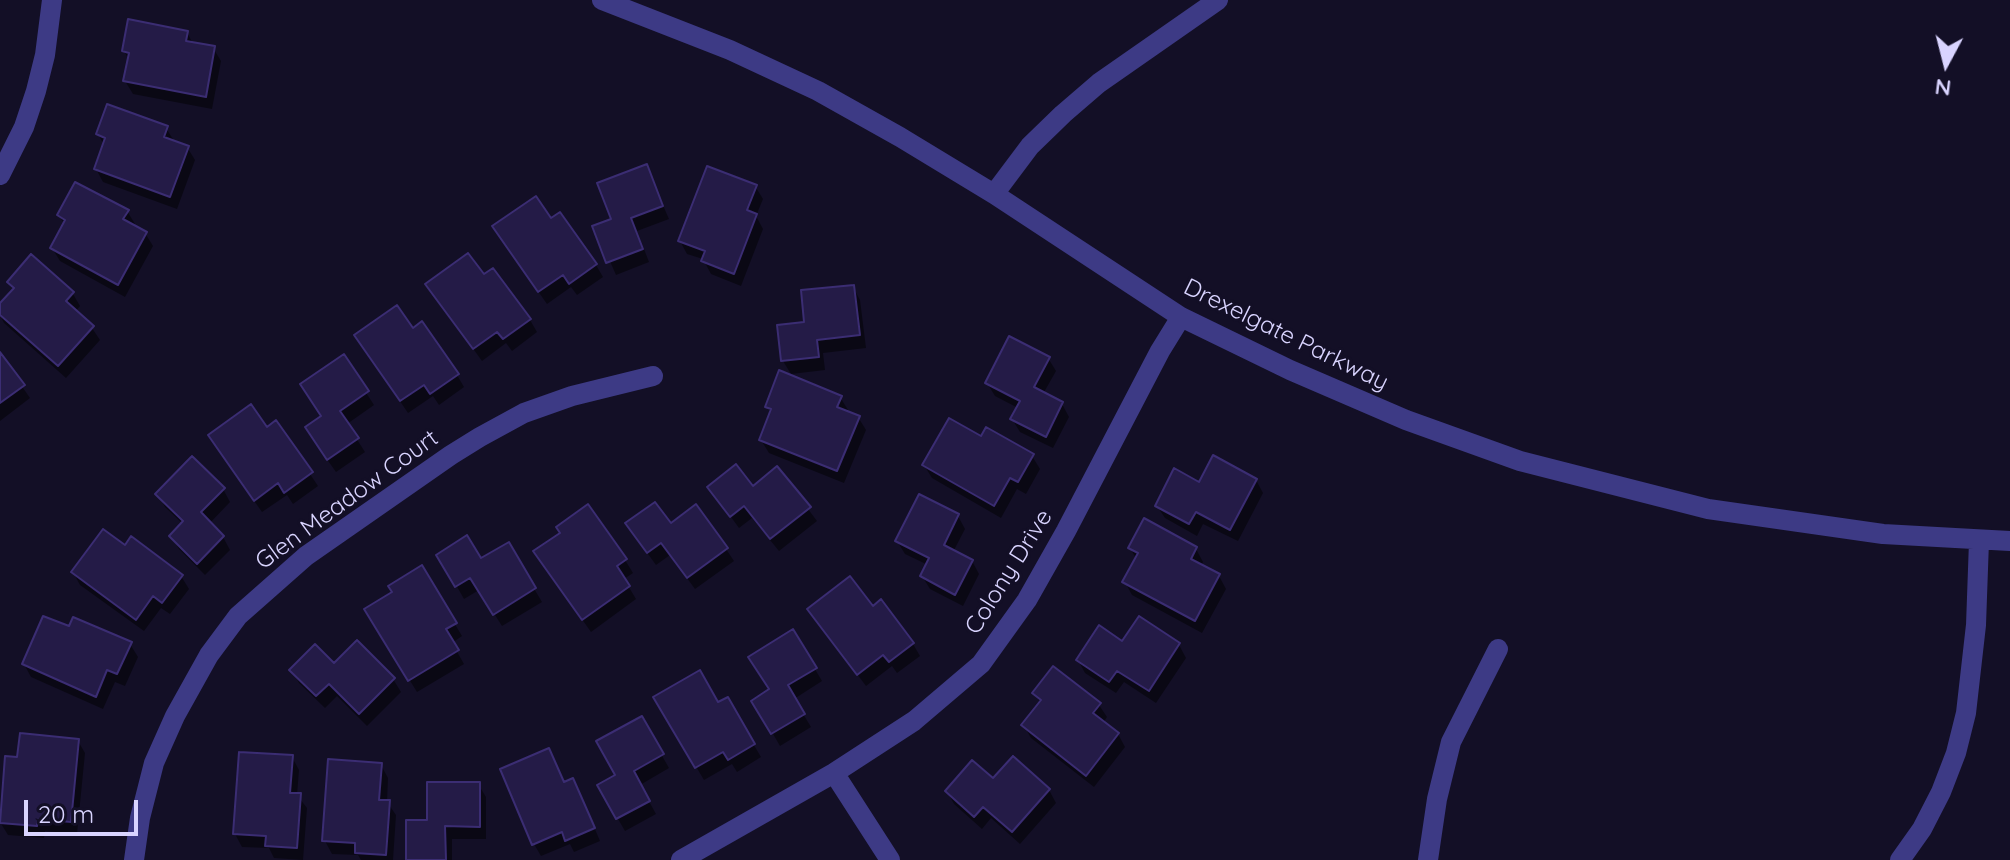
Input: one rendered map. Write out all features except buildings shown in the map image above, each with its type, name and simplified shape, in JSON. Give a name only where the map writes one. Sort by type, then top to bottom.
[{"type":"street","points":[[0,175],[24,127],[36,91],[50,32],[52,0]]},
{"type":"street","name":"Drexelgate Parkway","points":[[602,0],[730,50],[818,91],[994,194],[1181,317],[1290,370],[1406,420],[1520,461],[1708,509],[1883,534],[2010,541]]},
{"type":"street","points":[[994,194],[1030,146],[1063,114],[1099,83],[1218,0]]},
{"type":"street","name":"Colony Drive","points":[[681,860],[834,773],[914,721],[981,664],[1027,600],[1181,317]]},
{"type":"street","name":"Glen Meadow Court","points":[[134,860],[140,818],[154,763],[175,716],[209,655],[238,616],[306,556],[480,437],[524,413],[572,396],[653,376]]},
{"type":"street","points":[[1900,860],[1922,829],[1941,792],[1956,753],[1966,713],[1974,654],[1979,541]]},
{"type":"street","points":[[1428,860],[1437,799],[1451,742],[1498,649]]},
{"type":"street","points":[[834,773],[890,860]]}]
